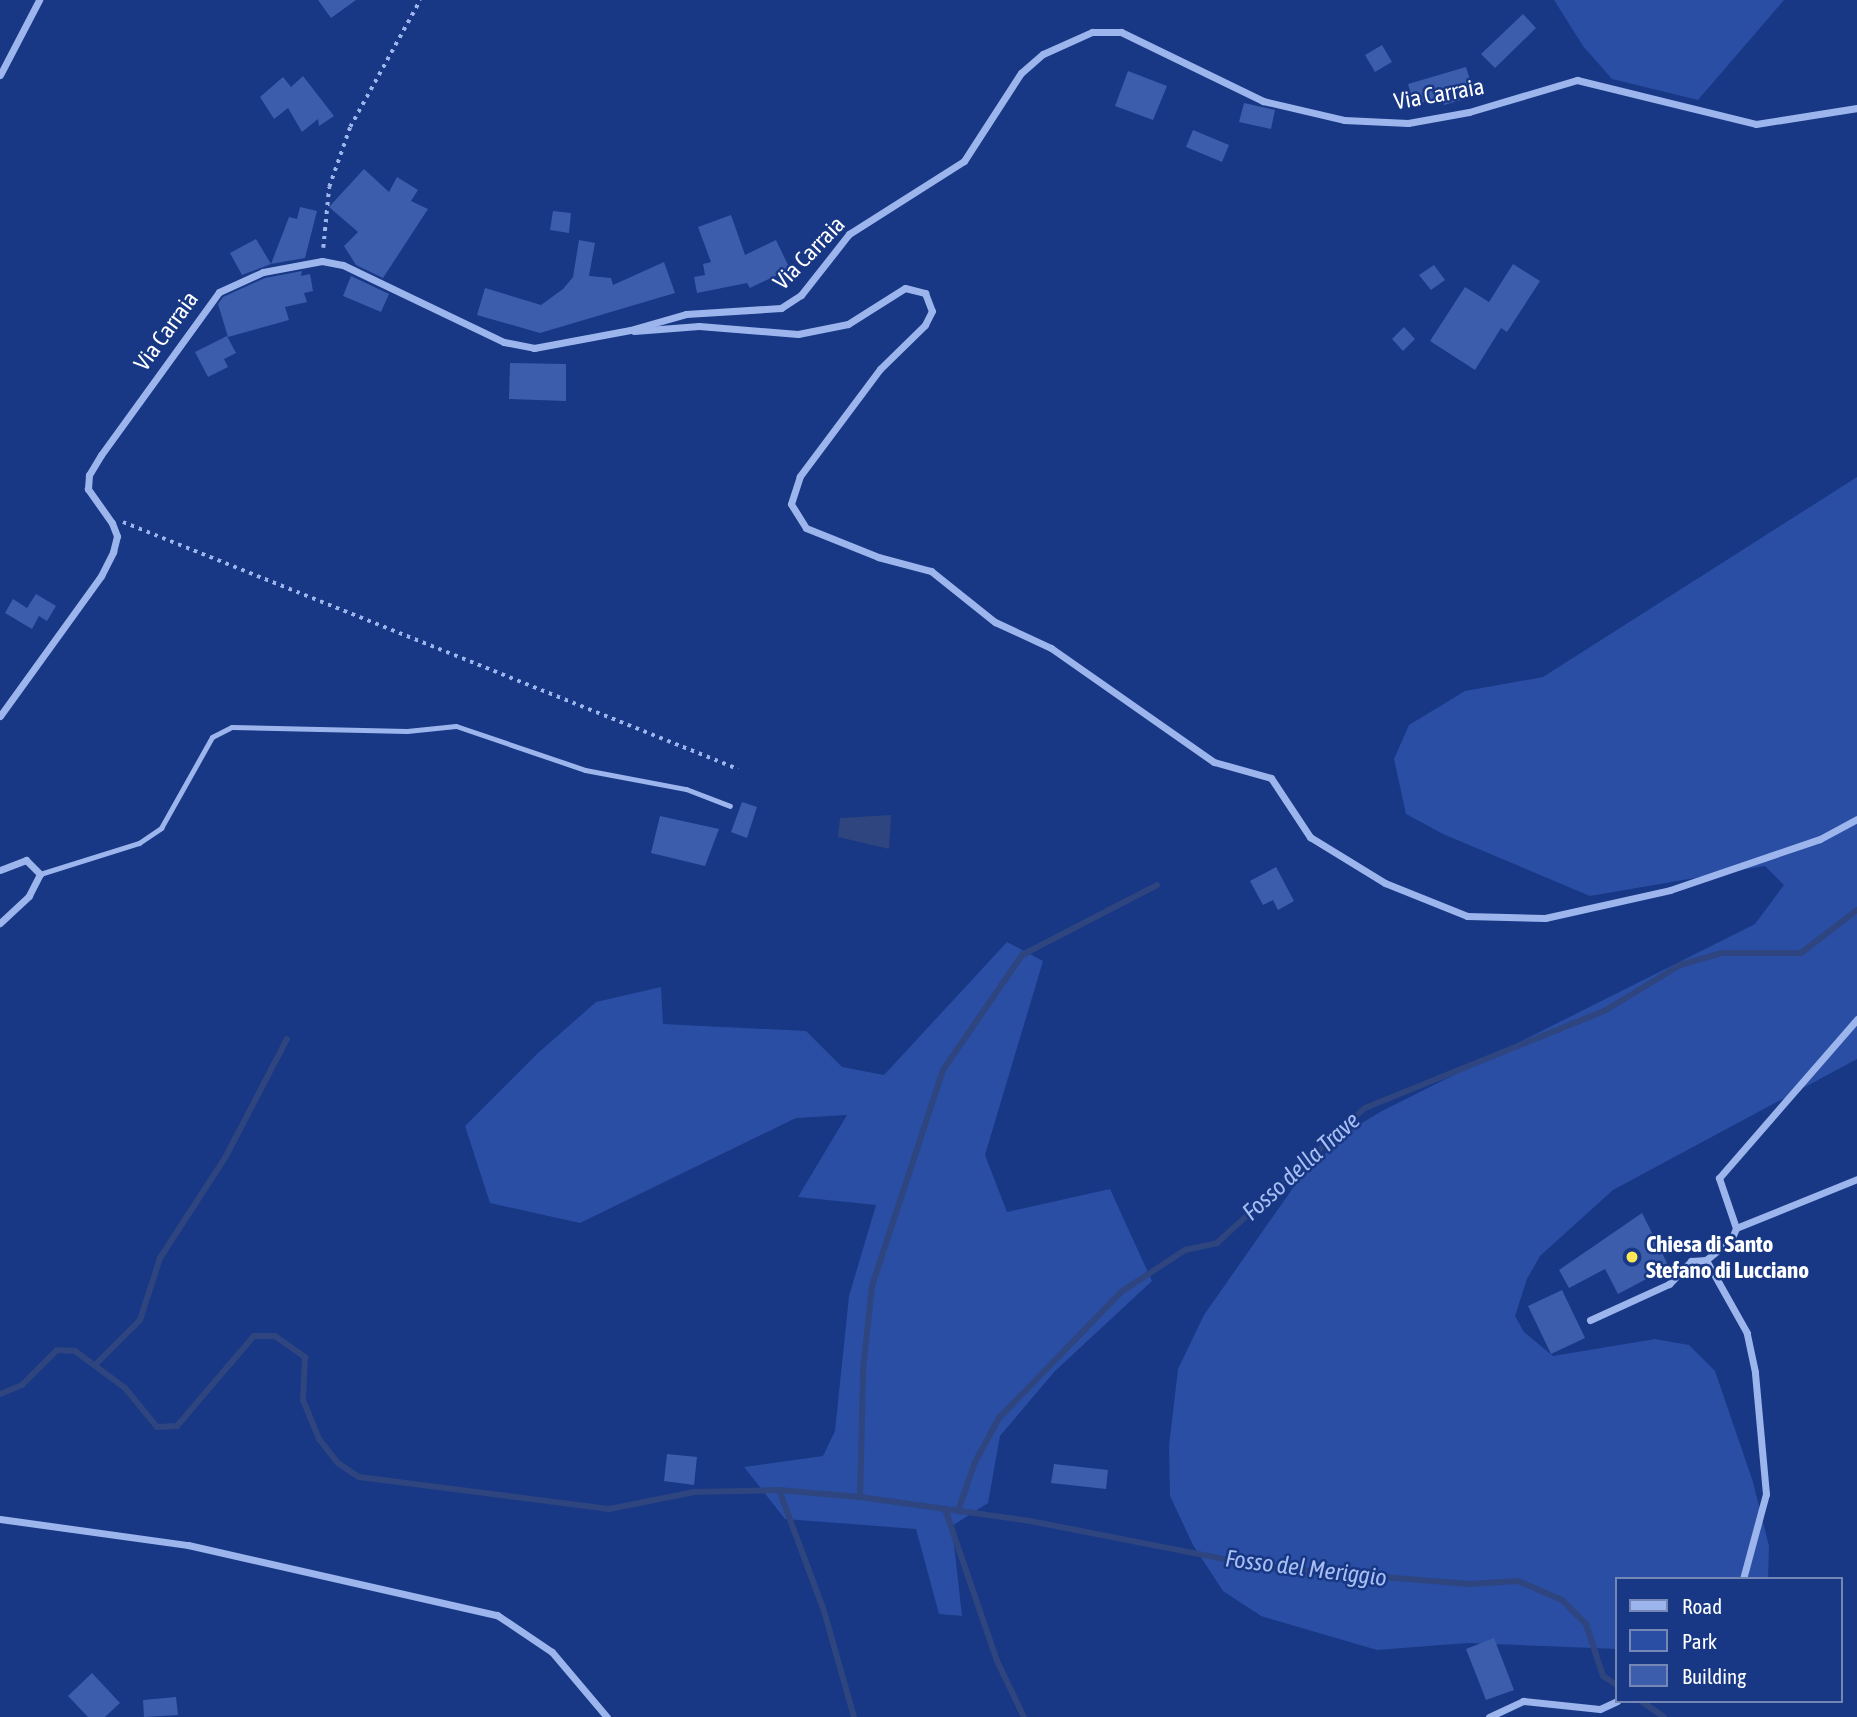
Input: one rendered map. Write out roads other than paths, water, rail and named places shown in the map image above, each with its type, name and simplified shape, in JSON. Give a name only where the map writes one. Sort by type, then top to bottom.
[{"type":"street","points":[[0,75],[38,0]]},
{"type":"street","name":"Via Carraia","points":[[0,716],[101,576],[117,537],[112,523],[93,499],[89,475],[219,292],[263,272],[322,261],[406,293],[504,342],[534,348],[630,330],[686,314],[781,308],[802,295],[849,234],[964,161],[1021,73],[1043,54],[1092,32],[1121,32],[1263,102],[1344,120],[1408,123],[1469,111],[1577,80],[1756,124],[1857,108]]},
{"type":"street","points":[[630,330],[699,326],[798,334],[848,324],[905,288],[925,293],[932,311],[925,325],[880,369],[800,476],[790,504],[806,528],[878,557],[931,571],[995,622],[1051,648],[1214,762],[1271,778],[1310,837],[1385,883],[1467,916],[1545,918],[1670,890],[1820,839],[1857,819]]},
{"type":"street","points":[[0,870],[26,860],[40,874],[29,896],[0,923]]},
{"type":"street","points":[[1590,1320],[1669,1284],[1691,1261],[1706,1260],[1731,1240],[1736,1228],[1719,1178],[1857,1019]]},
{"type":"street","points":[[1736,1228],[1857,1179]]},
{"type":"street","points":[[1706,1260],[1747,1333],[1755,1372],[1766,1494],[1744,1577]]},
{"type":"street","points":[[0,1518],[188,1545],[497,1615],[552,1652],[607,1717]]},
{"type":"street","points":[[1489,1717],[1523,1701],[1600,1709],[1616,1701]]},
{"type":"lane","points":[[40,874],[139,843],[161,828],[212,737],[232,727],[408,731],[456,726],[585,770],[686,789],[730,806]]},
{"type":"waterway","points":[[860,1497],[863,1370],[872,1286],[943,1070],[1022,955],[1157,885]]},
{"type":"waterway","name":"Fosso della Trave","points":[[958,1511],[975,1462],[999,1418],[1121,1292],[1185,1250],[1217,1243],[1365,1108],[1606,1010],[1680,965],[1722,953],[1801,953],[1857,910]]},
{"type":"waterway","points":[[97,1363],[140,1320],[160,1258],[225,1158],[287,1039]]},
{"type":"waterway","points":[[0,1394],[22,1385],[57,1350],[75,1351],[125,1388],[157,1427],[177,1426],[254,1336],[275,1336],[305,1357],[303,1400],[319,1439],[338,1463],[359,1477],[609,1509],[694,1492],[779,1490],[860,1497],[1030,1521],[1270,1568],[1469,1584],[1518,1581],[1562,1600],[1586,1624],[1603,1676],[1616,1684]]},
{"type":"waterway","points":[[779,1490],[824,1611],[854,1717]]},
{"type":"waterway","points":[[945,1509],[997,1661],[1024,1717]]},
{"type":"waterway","name":"Fosso del Meriggio","points":[[1644,1703],[1664,1717]]},
{"type":"place","name":"Chiesa di Santo Stefano di Lucciano","points":[[1632,1257]]}]
